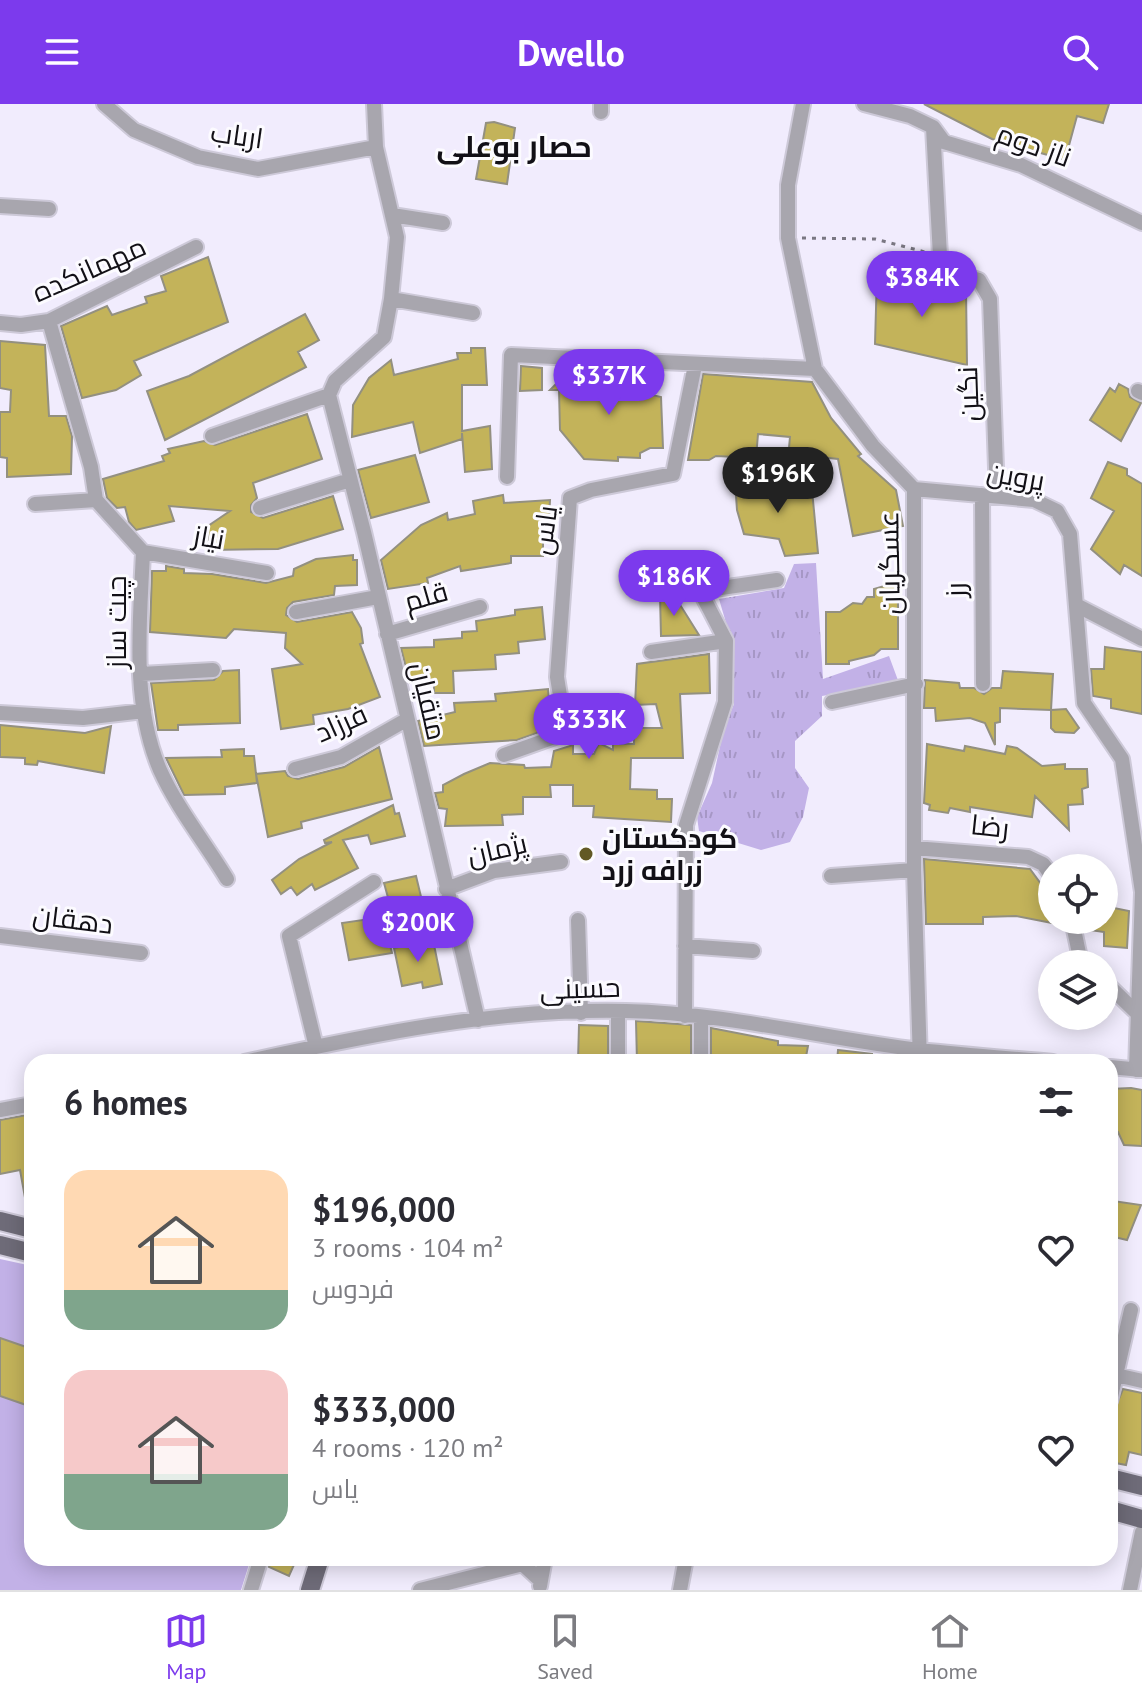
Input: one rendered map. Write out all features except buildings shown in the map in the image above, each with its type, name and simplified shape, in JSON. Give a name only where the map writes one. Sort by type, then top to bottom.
[{"type":"main road","points":[[0,1221],[24,1227]]},
{"type":"main road","points":[[0,1245],[24,1251]]},
{"type":"main road","points":[[1118,1480],[1142,1486]]},
{"type":"main road","points":[[1118,1512],[1142,1519]]},
{"type":"main road","points":[[310,1590],[318,1566]]},
{"type":"street","name":"ارباب","points":[[104,104],[134,130],[198,157],[258,169],[376,147]]},
{"type":"street","points":[[212,436],[329,395],[335,381],[384,337],[397,237],[376,147],[374,104]]},
{"type":"street","name":"عسگریان","points":[[803,104],[788,185],[788,238],[815,369],[873,446],[914,489],[914,870],[920,1054]]},
{"type":"street","name":"ناز دوم","points":[[864,104],[910,116],[933,127],[944,142],[1021,165],[1142,223]]},
{"type":"street","points":[[933,127],[940,256]]},
{"type":"street","points":[[0,206],[49,209]]},
{"type":"street","points":[[392,215],[443,223]]},
{"type":"street","name":"مهمانکده","points":[[0,323],[21,325],[49,321],[196,247]]},
{"type":"street","name":"نگین","points":[[940,256],[944,265],[954,272],[979,280],[990,299],[989,495]]},
{"type":"street","points":[[391,299],[473,313]]},
{"type":"street","points":[[35,504],[96,500],[91,467],[49,321]]},
{"type":"street","name":"یاس","points":[[507,477],[511,355],[815,369]]},
{"type":"street","name":"یاس","points":[[504,755],[566,733],[557,677],[570,498],[591,490],[673,474],[695,365]]},
{"type":"street","name":"متقیان","points":[[329,395],[478,1020]]},
{"type":"street","points":[[260,508],[350,480]]},
{"type":"street","name":"پروین","points":[[914,489],[1034,500],[1057,511],[1070,534],[1084,703],[1124,766],[1142,892],[1139,1070]]},
{"type":"street","name":"رز","points":[[983,684],[989,495]]},
{"type":"street","name":"چیت ساز","points":[[96,500],[143,552],[141,674],[144,711],[160,770],[227,879]]},
{"type":"street","name":"نیاز","points":[[143,552],[267,573]]},
{"type":"street","points":[[685,1016],[686,825],[725,702],[726,641],[700,591],[777,580]]},
{"type":"street","points":[[296,612],[378,597]]},
{"type":"street","points":[[1078,606],[1142,639]]},
{"type":"street","name":"قلم","points":[[387,634],[480,607]]},
{"type":"street","points":[[651,652],[726,641]]},
{"type":"street","points":[[141,674],[213,670]]},
{"type":"street","points":[[832,702],[916,684]]},
{"type":"street","points":[[0,713],[83,718],[144,711]]},
{"type":"street","name":"فرزاد","points":[[295,769],[341,757],[406,720]]},
{"type":"street","name":"رضا","points":[[914,848],[1028,857],[1038,862]]},
{"type":"street","name":"پژمان","points":[[446,889],[494,871],[561,862]]},
{"type":"street","points":[[831,876],[914,870]]},
{"type":"street","points":[[316,1047],[289,936],[374,882]]},
{"type":"street","points":[[578,920],[581,1013]]},
{"type":"street","name":"دهقان","points":[[0,936],[141,953]]},
{"type":"street","points":[[685,946],[753,951]]},
{"type":"street","points":[[1118,995],[1138,1014]]},
{"type":"street","points":[[618,1011],[618,1054]]},
{"type":"street","name":"حسینی","points":[[282,1054],[404,1028],[618,1011],[701,1018],[908,1054]]},
{"type":"street","points":[[701,1018],[701,1054]]},
{"type":"street","points":[[1118,1068],[1139,1070]]},
{"type":"street","points":[[0,1110],[24,1106]]},
{"type":"street","points":[[1118,1366],[1131,1310]]},
{"type":"street","points":[[1118,1375],[1142,1381]]},
{"type":"street","points":[[1130,1590],[1142,1532]]},
{"type":"street","points":[[251,1590],[258,1566]]},
{"type":"street","points":[[420,1590],[500,1566]]},
{"type":"street","points":[[522,1566],[540,1586]]},
{"type":"street","points":[[540,1586],[544,1566]]},
{"type":"street","points":[[680,1590],[684,1566]]},
{"type":"path","points":[[788,238],[875,239],[940,256]]},
{"type":"green space","points":[[816,563],[823,679],[889,656],[899,683],[822,696],[822,716],[795,741],[795,768],[809,788],[803,817],[790,842],[761,850],[699,831],[697,817],[712,783],[724,728],[734,704],[734,650],[719,599],[784,588],[794,564]]},
{"type":"green space","points":[[0,1259],[24,1264],[24,1566],[248,1566],[241,1590],[0,1590]]},
{"type":"place","name":"کودکستان زرافه زرد","points":[[586,854]]},
{"type":"district","name":"حصار بوعلی","points":[[514,147]]}]
